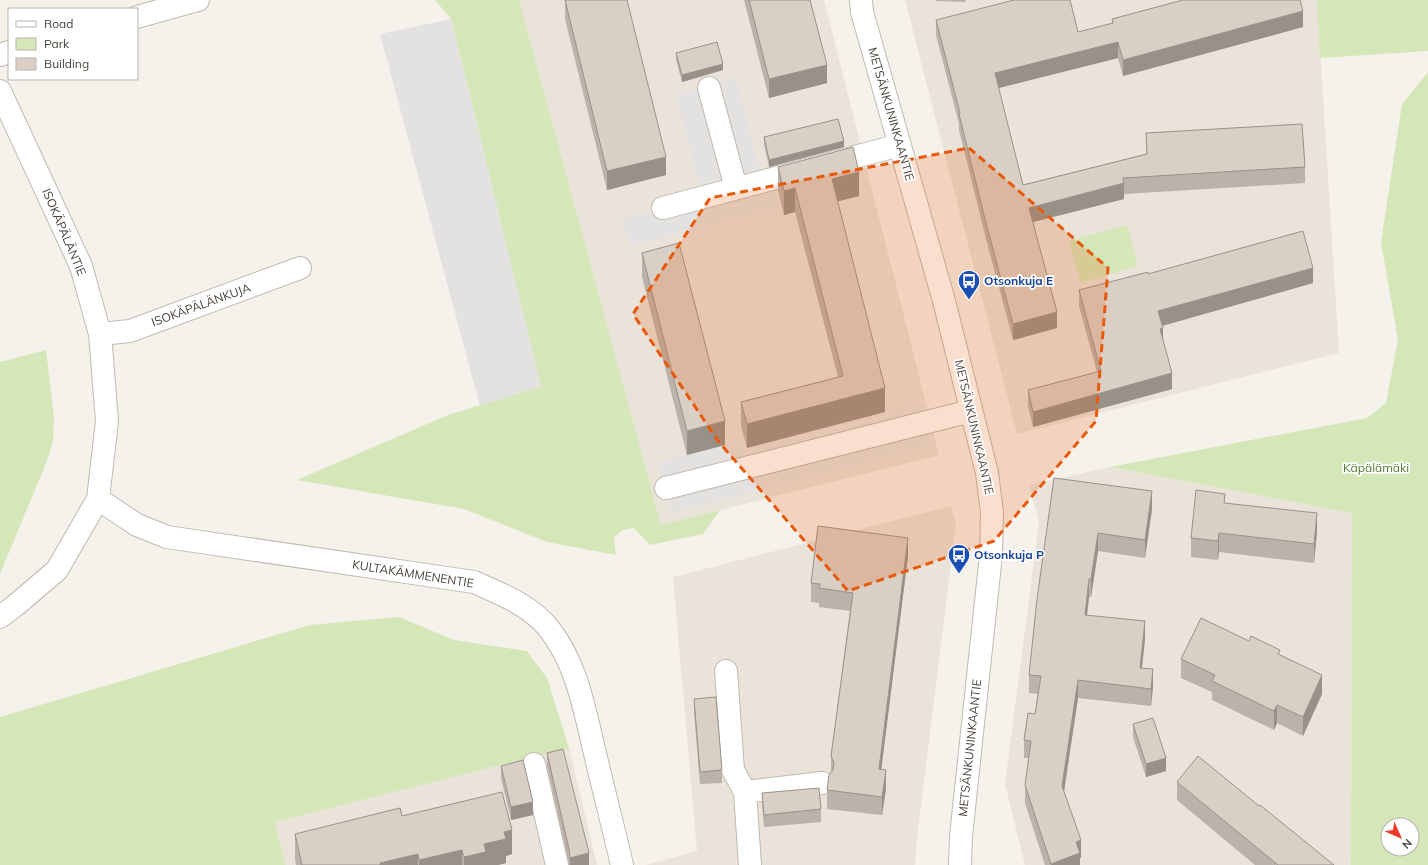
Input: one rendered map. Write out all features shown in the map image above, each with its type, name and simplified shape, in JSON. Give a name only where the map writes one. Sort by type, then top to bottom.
[{"type":"street","points":[[138,17],[198,0]]},
{"type":"street","name":"METSÄNKUNINKAANTIE","points":[[861,0],[862,12],[944,301],[986,473],[992,512],[990,555],[960,836],[960,865]]},
{"type":"street","points":[[709,88],[736,188]]},
{"type":"street","name":"ISOKÄPÄLÄNTIE","points":[[0,91],[81,266],[100,334],[107,421],[98,499]]},
{"type":"street","points":[[663,208],[900,145]]},
{"type":"street","name":"ISOKÄPÄLÄNKUJA","points":[[100,334],[130,331],[300,268]]},
{"type":"street","points":[[666,488],[971,411]]},
{"type":"street","points":[[0,617],[57,570],[98,499]]},
{"type":"street","name":"KULTAKÄMMENENTIE","points":[[98,499],[137,525],[167,537],[474,582],[501,594],[530,611],[550,630],[568,658],[579,688],[622,865]]},
{"type":"street","points":[[726,671],[734,770],[745,792],[750,865]]},
{"type":"street","points":[[534,764],[557,865]]},
{"type":"street","points":[[745,792],[822,783]]},
{"type":"highlighted area","points":[[969,148],[1108,268],[1096,421],[994,541],[848,591],[718,441],[633,314],[710,198]]},
{"type":"shaded area","points":[[519,0],[824,0],[939,455],[661,525]]},
{"type":"shaded area","points":[[905,0],[1317,0],[1339,353],[1017,434]]},
{"type":"shaded area","points":[[451,19],[541,386],[480,406],[380,34]]},
{"type":"shaded area","points":[[736,78],[763,181],[773,179],[780,208],[629,247],[621,219],[702,197],[676,94]]},
{"type":"shaded area","points":[[922,402],[933,445],[671,513],[657,462],[745,439],[747,447]]},
{"type":"shaded area","points":[[1110,467],[1352,513],[1351,865],[1025,865],[1005,784],[1039,522],[1029,485]]},
{"type":"shaded area","points":[[951,506],[956,524],[918,829],[915,865],[646,865],[697,851],[673,577]]},
{"type":"shaded area","points":[[569,748],[597,865],[285,865],[275,822]]},
{"type":"green space","points":[[435,0],[519,0],[661,525],[720,510],[703,534],[650,545],[634,528],[623,530],[614,537],[616,555],[547,542],[464,509],[297,480],[448,415],[541,386],[451,19]]},
{"type":"green space","points":[[1317,0],[1428,0],[1428,51],[1320,58]]},
{"type":"green space","name":"Käpälämäki","points":[[1428,72],[1428,865],[1351,865],[1352,513],[1110,467],[1367,418],[1386,403],[1398,340],[1381,242],[1402,104]]},
{"type":"green space","points":[[1127,225],[1138,266],[1081,283],[1069,241]]},
{"type":"green space","points":[[46,350],[54,418],[53,441],[47,461],[0,574],[0,362]]},
{"type":"green space","points":[[399,617],[454,640],[527,651],[547,678],[569,748],[275,822],[285,865],[0,865],[0,717],[310,625]]},
{"type":"building","points":[[565,0],[627,0],[666,157],[607,171]]},
{"type":"building","points":[[749,0],[810,0],[827,65],[769,79]]},
{"type":"building","points":[[1014,0],[1070,0],[1078,32],[1113,23],[1112,19],[1183,0],[1300,0],[1303,11],[1123,60],[1118,42],[995,73],[1023,185],[1147,154],[1146,133],[1302,124],[1305,167],[1123,178],[1124,183],[1029,208],[1057,312],[1013,324],[986,223],[936,20]]},
{"type":"building","points":[[717,42],[723,64],[682,75],[676,53]]},
{"type":"building","points":[[838,119],[844,141],[769,160],[764,137]]},
{"type":"building","points":[[853,147],[859,172],[832,179],[885,388],[747,424],[741,402],[843,376],[795,188],[784,191],[778,167]]},
{"type":"building","points":[[1303,231],[1313,268],[1158,311],[1163,328],[1160,329],[1172,373],[1033,412],[1028,390],[1101,371],[1079,290],[1148,272],[1148,274]]},
{"type":"building","points":[[679,243],[725,421],[687,431],[642,253]]},
{"type":"building","points":[[1054,478],[1152,491],[1145,540],[1098,533],[1091,579],[1089,579],[1085,615],[1145,621],[1140,668],[1153,669],[1151,689],[1078,680],[1062,786],[1081,840],[1076,842],[1080,853],[1051,864],[1025,785],[1031,741],[1024,740],[1028,713],[1035,714],[1041,676],[1029,675],[1037,599]]},
{"type":"building","points":[[1196,490],[1225,494],[1224,503],[1317,513],[1314,544],[1219,533],[1218,541],[1191,538]]},
{"type":"building","points":[[818,526],[908,538],[879,769],[886,770],[882,797],[827,790],[829,775],[833,770],[834,763],[831,756],[853,593],[819,588],[820,584],[811,583]]},
{"type":"building","points":[[1201,618],[1249,641],[1251,636],[1280,650],[1278,654],[1322,675],[1303,717],[1277,705],[1274,711],[1212,681],[1215,675],[1181,659]]},
{"type":"building","points":[[716,697],[722,770],[700,772],[694,699]]},
{"type":"building","points":[[1153,718],[1166,758],[1146,764],[1133,724]]},
{"type":"building","points":[[563,749],[589,853],[570,858],[547,753]]},
{"type":"building","points":[[1198,756],[1334,865],[1278,865],[1177,782]]},
{"type":"building","points":[[523,760],[533,802],[511,807],[501,766]]},
{"type":"building","points":[[819,788],[821,809],[764,815],[762,793]]},
{"type":"building","points":[[502,792],[512,830],[504,832],[506,839],[484,844],[486,852],[464,857],[462,850],[419,860],[418,854],[380,863],[380,865],[302,865],[295,834],[400,808],[402,816]]},
{"type":"place","name":"Otsonkuja E","points":[[969,300]]},
{"type":"place","name":"Otsonkuja P","points":[[959,574]]}]
